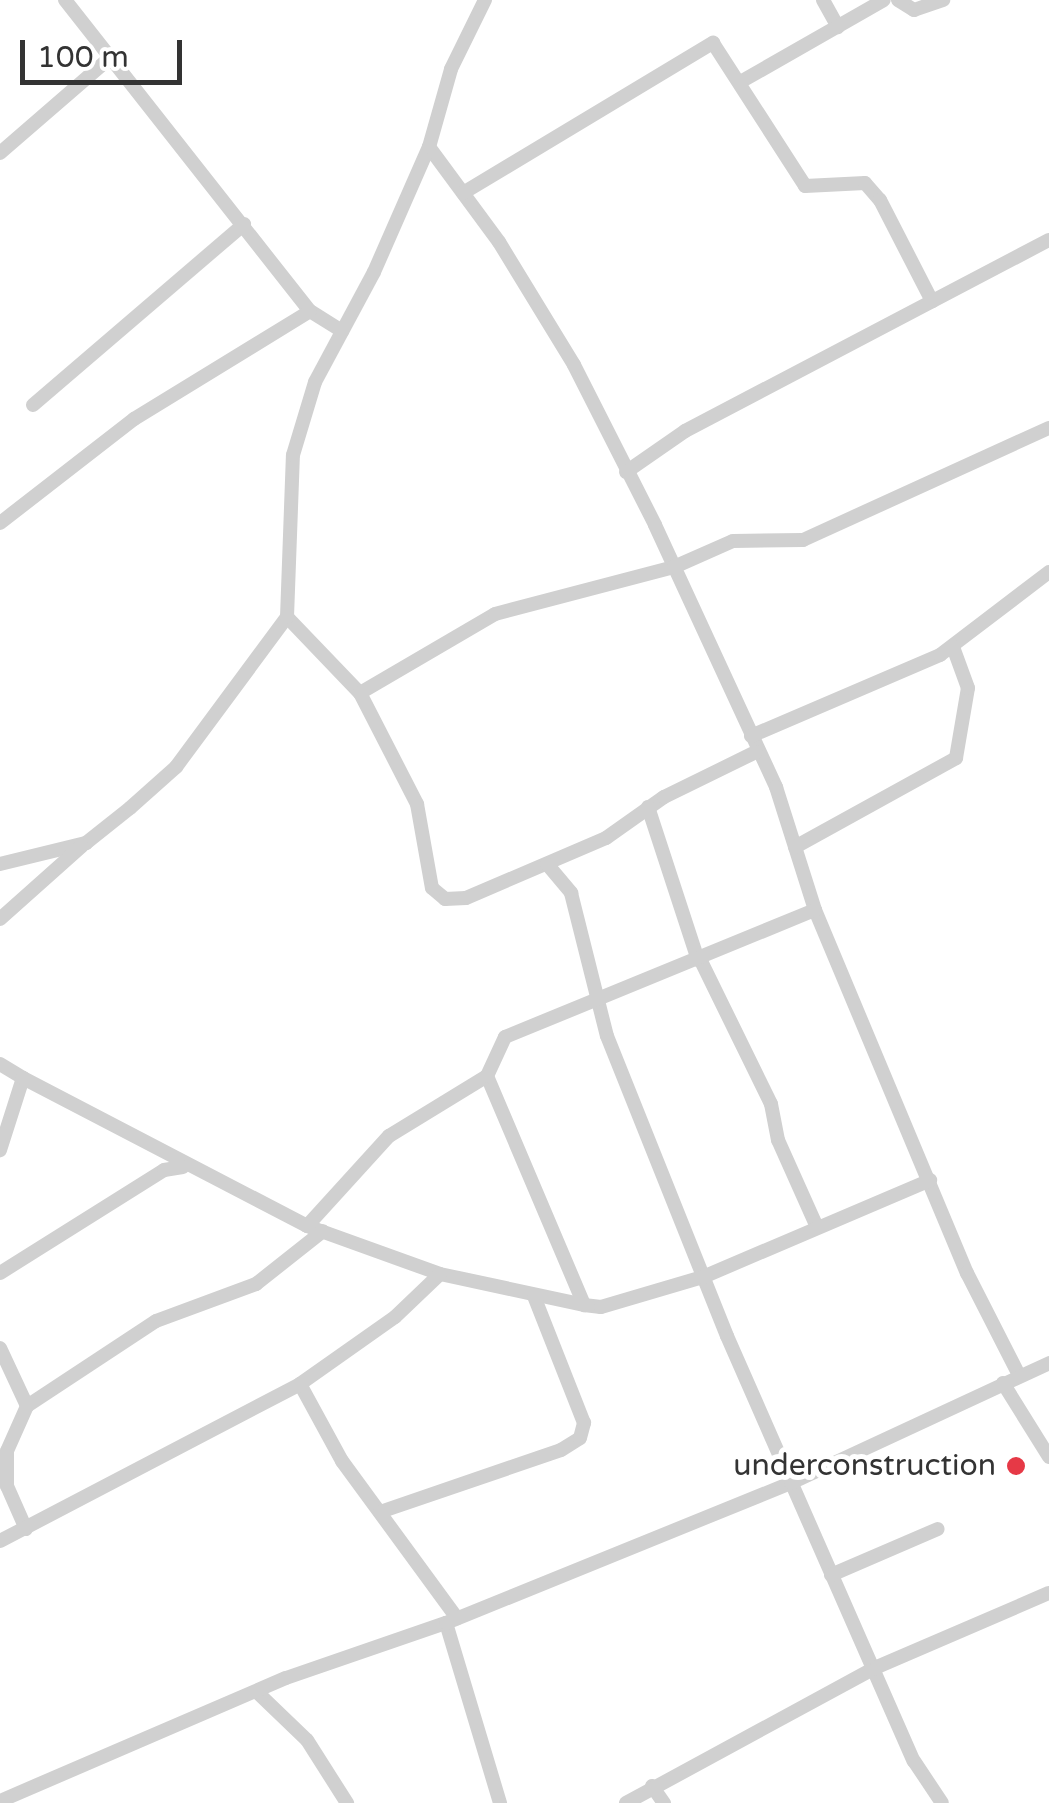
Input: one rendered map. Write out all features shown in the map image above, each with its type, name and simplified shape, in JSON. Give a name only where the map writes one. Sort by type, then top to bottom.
[{"type":"street","points":[[65,0],[310,310],[342,331]]},
{"type":"street","points":[[0,919],[176,767],[287,617],[292,455],[315,382],[429,148],[451,68],[485,0]]},
{"type":"street","points":[[823,0],[838,27]]},
{"type":"street","points":[[742,82],[884,0]]},
{"type":"street","points":[[898,0],[914,10],[943,0]]},
{"type":"street","points":[[464,193],[713,44],[742,82],[805,186],[819,190],[845,181],[865,182],[932,301]]},
{"type":"street","points":[[0,153],[112,56]]},
{"type":"street","points":[[429,148],[464,193],[574,365],[674,567],[776,787],[816,910],[930,1180],[1019,1375]]},
{"type":"street","points":[[33,404],[244,224]]},
{"type":"street","points":[[626,472],[685,431],[1049,240]]},
{"type":"street","points":[[0,523],[134,419],[310,310]]},
{"type":"street","points":[[360,692],[495,614],[674,567],[732,541],[803,540],[837,528],[1049,428]]},
{"type":"street","points":[[287,617],[360,692],[416,804],[437,894],[456,902],[624,828],[648,807],[753,744],[953,647],[1049,572]]},
{"type":"street","points":[[795,847],[956,758],[968,688],[953,647]]},
{"type":"street","points":[[648,807],[699,959],[772,1104],[778,1140],[816,1225]]},
{"type":"street","points":[[0,864],[86,842]]},
{"type":"street","points":[[548,864],[572,894],[622,1078],[703,1277],[831,1575],[877,1667],[914,1761],[942,1803]]},
{"type":"street","points":[[308,1226],[389,1136],[488,1076],[504,1037],[816,910]]},
{"type":"street","points":[[0,1064],[184,1166],[308,1226],[440,1274],[584,1306],[601,1307],[703,1277],[816,1225],[930,1180]]},
{"type":"street","points":[[488,1076],[584,1306]]},
{"type":"street","points":[[0,1150],[24,1078]]},
{"type":"street","points":[[0,1273],[164,1170],[184,1166]]},
{"type":"street","points":[[26,1530],[7,1486],[7,1451],[27,1406],[156,1321],[256,1284],[323,1232]]},
{"type":"street","points":[[0,1541],[300,1384],[394,1317],[440,1274]]},
{"type":"street","points":[[380,1512],[561,1450],[580,1438],[584,1423],[534,1296]]},
{"type":"street","points":[[2,1357],[27,1406]]},
{"type":"street","points":[[0,1800],[791,1483],[1049,1364]]},
{"type":"street","points":[[1003,1383],[1049,1457]]},
{"type":"street","points":[[300,1384],[342,1461],[452,1620],[500,1803]]},
{"type":"street","points":[[831,1575],[938,1530]]},
{"type":"street","points":[[626,1803],[877,1667],[1049,1593]]},
{"type":"street","points":[[258,1694],[307,1740],[347,1803]]},
{"type":"street","points":[[652,1786],[664,1803]]},
{"type":"place","name":"underconstruction","points":[[1016,1466]]}]
